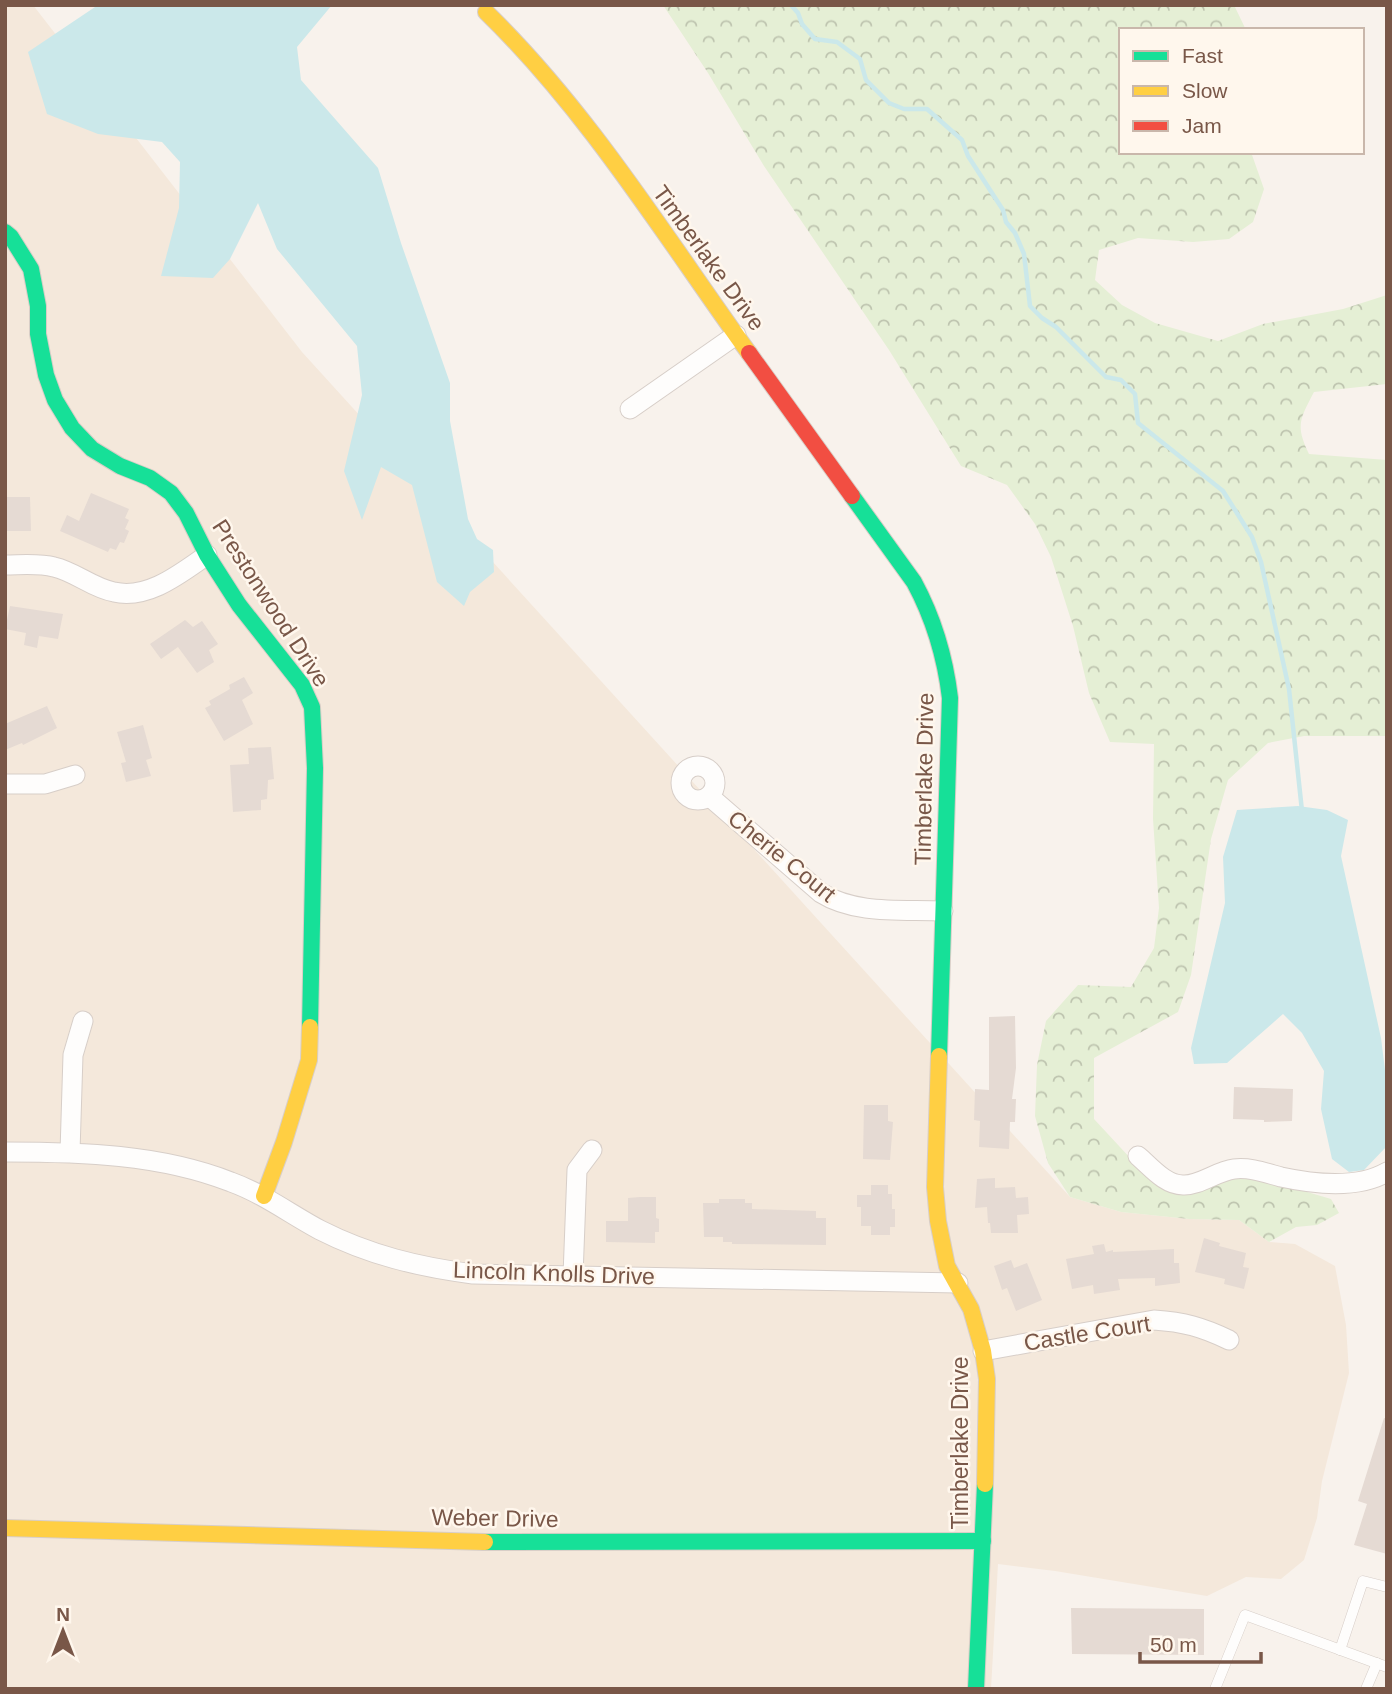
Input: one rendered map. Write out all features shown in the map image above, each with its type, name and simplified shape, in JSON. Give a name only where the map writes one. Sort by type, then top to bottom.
[{"type":"street","name":"Timberlake Drive","points":[[486,12],[521,44],[545,72],[914,582],[938,632],[947,664],[950,698],[935,1187],[938,1221],[947,1266],[971,1309],[983,1351],[987,1392],[976,1689]]},
{"type":"street","name":"Prestonwood Drive","points":[[5,232],[12,237],[31,270],[38,306],[38,334],[46,375],[55,400],[72,428],[92,449],[120,466],[150,478],[171,493],[186,513],[239,605],[302,685],[312,706],[315,768],[309,1060],[264,1196]]},
{"type":"street","points":[[630,409],[736,335]]},
{"type":"street","points":[[5,565],[51,566],[73,572],[114,592],[135,592],[155,587],[208,555]]},
{"type":"street","points":[[5,784],[45,784],[75,775]]},
{"type":"street","name":"Cherie Court","points":[[709,796],[834,901],[851,907],[943,911]]},
{"type":"street","points":[[70,1152],[73,1055],[83,1021]]},
{"type":"street","points":[[573,1276],[577,1170],[592,1150]]},
{"type":"street","name":"Lincoln Knolls Drive","points":[[5,1152],[70,1152],[123,1157],[208,1173],[264,1196],[318,1229],[353,1246],[432,1268],[473,1273],[573,1276],[958,1283]]},
{"type":"street","points":[[1139,1156],[1161,1176],[1172,1183],[1184,1185],[1234,1169],[1255,1170],[1315,1184],[1359,1180],[1387,1172]]},
{"type":"street","name":"Castle Court","points":[[983,1351],[1154,1320],[1202,1326],[1229,1340]]},
{"type":"street","name":"Weber Drive","points":[[5,1528],[489,1542],[983,1541]]},
{"type":"lane","points":[[1340,1650],[1363,1581],[1387,1587]]},
{"type":"lane","points":[[1216,1689],[1245,1615],[1382,1665],[1366,1689]]},
{"type":"shaded area","points":[[5,5],[33,5],[302,352],[1070,1197],[1121,1212],[1189,1219],[1239,1220],[1269,1242],[1295,1244],[1335,1266],[1346,1325],[1349,1373],[1322,1481],[1317,1518],[1304,1560],[1281,1579],[1246,1577],[1207,1596],[998,1564],[991,1689],[5,1689]]},
{"type":"green space","points":[[663,5],[1234,5],[1245,28],[1119,28],[1119,154],[1252,154],[1264,189],[1253,222],[1229,239],[1193,242],[1138,238],[1099,250],[1095,280],[1122,305],[1155,323],[1218,341],[1263,324],[1343,309],[1387,295],[1387,384],[1314,392],[1303,416],[1301,429],[1309,454],[1387,460],[1387,736],[1304,736],[1268,743],[1228,780],[1211,839],[1191,975],[1178,1012],[1094,1058],[1094,1119],[1145,1174],[1224,1181],[1250,1175],[1331,1199],[1339,1213],[1317,1225],[1296,1227],[1269,1242],[1239,1220],[1189,1219],[1121,1212],[1070,1197],[1048,1163],[1035,1116],[1037,1065],[1046,1021],[1078,985],[1131,987],[1154,948],[1159,908],[1153,819],[1154,744],[1110,742],[1089,693],[1073,626],[1051,557],[1035,524],[1007,485],[961,466],[889,350],[764,166]]},
{"type":"water","points":[[98,5],[332,5],[297,47],[301,80],[378,168],[450,383],[450,421],[468,519],[477,539],[493,550],[494,572],[470,592],[464,606],[437,582],[412,485],[381,467],[362,520],[344,471],[362,395],[357,346],[277,249],[258,203],[230,259],[213,278],[161,276],[179,208],[180,162],[162,142],[98,134],[47,114],[28,52]]},
{"type":"water","points":[[1298,806],[1327,810],[1348,820],[1341,856],[1381,1038],[1387,1086],[1387,1146],[1364,1170],[1349,1172],[1332,1159],[1321,1109],[1324,1071],[1302,1033],[1283,1014],[1227,1063],[1194,1064],[1191,1048],[1225,903],[1223,857],[1237,810]]},
{"type":"building","points":[[91,493],[129,509],[125,518],[129,520],[125,529],[129,531],[124,543],[120,542],[116,550],[110,548],[108,552],[60,531],[67,515],[79,521]]},
{"type":"building","points":[[5,497],[30,497],[31,531],[5,531]]},
{"type":"building","points":[[10,606],[63,614],[58,639],[39,636],[37,648],[24,645],[26,633],[5,629]]},
{"type":"building","points":[[185,620],[193,627],[202,621],[218,644],[209,650],[214,662],[197,673],[178,647],[161,659],[150,644]]},
{"type":"building","points":[[244,677],[253,693],[242,700],[253,724],[224,741],[205,708],[211,705],[209,701],[230,689],[229,685]]},
{"type":"building","points":[[47,706],[57,728],[23,745],[22,743],[5,750],[5,724]]},
{"type":"building","points":[[143,725],[152,758],[146,760],[151,776],[126,782],[121,763],[126,762],[117,732]]},
{"type":"building","points":[[271,747],[274,779],[268,780],[267,799],[261,800],[261,810],[233,812],[230,765],[249,764],[248,748]]},
{"type":"building","points":[[1015,1016],[1016,1068],[1012,1099],[1016,1099],[1015,1122],[1010,1122],[1009,1149],[979,1147],[980,1121],[974,1120],[975,1089],[989,1090],[989,1017]]},
{"type":"building","points":[[1234,1087],[1293,1089],[1292,1121],[1233,1119]]},
{"type":"building","points":[[864,1105],[888,1105],[888,1121],[893,1122],[890,1160],[863,1159]]},
{"type":"building","points":[[995,1178],[995,1188],[1015,1187],[1016,1198],[1028,1197],[1029,1214],[1017,1215],[1018,1233],[991,1233],[987,1207],[975,1208],[977,1179]]},
{"type":"building","points":[[871,1185],[888,1185],[888,1194],[892,1194],[895,1227],[890,1227],[890,1235],[871,1235],[871,1226],[861,1226],[861,1207],[857,1207],[857,1195],[871,1195]]},
{"type":"building","points":[[656,1197],[659,1232],[655,1232],[655,1243],[606,1242],[606,1221],[628,1221],[628,1198]]},
{"type":"building","points":[[719,1199],[745,1199],[745,1203],[752,1203],[752,1209],[816,1211],[816,1218],[826,1218],[826,1245],[732,1244],[723,1242],[723,1237],[704,1237],[703,1203],[719,1203]]},
{"type":"building","points":[[1204,1238],[1220,1243],[1219,1246],[1246,1253],[1243,1267],[1249,1268],[1244,1289],[1224,1284],[1225,1279],[1195,1272]]},
{"type":"building","points":[[1104,1244],[1106,1252],[1174,1249],[1174,1263],[1179,1263],[1180,1283],[1155,1286],[1155,1278],[1118,1279],[1120,1290],[1094,1294],[1093,1285],[1072,1289],[1066,1259],[1094,1254],[1092,1246]]},
{"type":"building","points":[[1011,1260],[1014,1268],[1027,1263],[1042,1300],[1016,1311],[1007,1288],[1002,1290],[994,1266]]},
{"type":"building","points":[[1384,1418],[1387,1419],[1387,1554],[1354,1545],[1367,1504],[1358,1501]]},
{"type":"building","points":[[1071,1608],[1204,1609],[1204,1655],[1072,1654]]},
{"type":"waterway","points":[[791,5],[815,39],[837,42],[860,59],[866,80],[889,103],[904,109],[927,109],[962,140],[968,156],[1003,210],[1006,222],[1015,233],[1024,254],[1030,306],[1056,327],[1106,377],[1121,380],[1135,394],[1138,423],[1223,491],[1252,537],[1261,562],[1289,689],[1302,811]]},
{"type":"traffic: fast","points":[[5,232],[31,269],[38,306],[38,334],[46,375],[55,400],[72,428],[92,449],[120,466],[150,478],[171,493],[186,513],[207,555],[239,605],[302,685],[312,707],[315,768],[310,1027]]},
{"type":"traffic: fast","points":[[852,496],[914,582],[933,624],[948,682],[950,698],[939,1056]]},
{"type":"traffic: fast","points":[[976,1689],[985,1484]]},
{"type":"traffic: fast","points":[[485,1542],[983,1541]]},
{"type":"traffic: slow","points":[[486,12],[523,50],[592,133],[749,353]]},
{"type":"traffic: slow","points":[[264,1196],[309,1060],[310,1027]]},
{"type":"traffic: slow","points":[[939,1056],[935,1187],[938,1221],[947,1266],[971,1309],[983,1351],[987,1379],[985,1484]]},
{"type":"traffic: slow","points":[[5,1528],[485,1542]]},
{"type":"traffic: jam","points":[[749,353],[852,496]]}]
